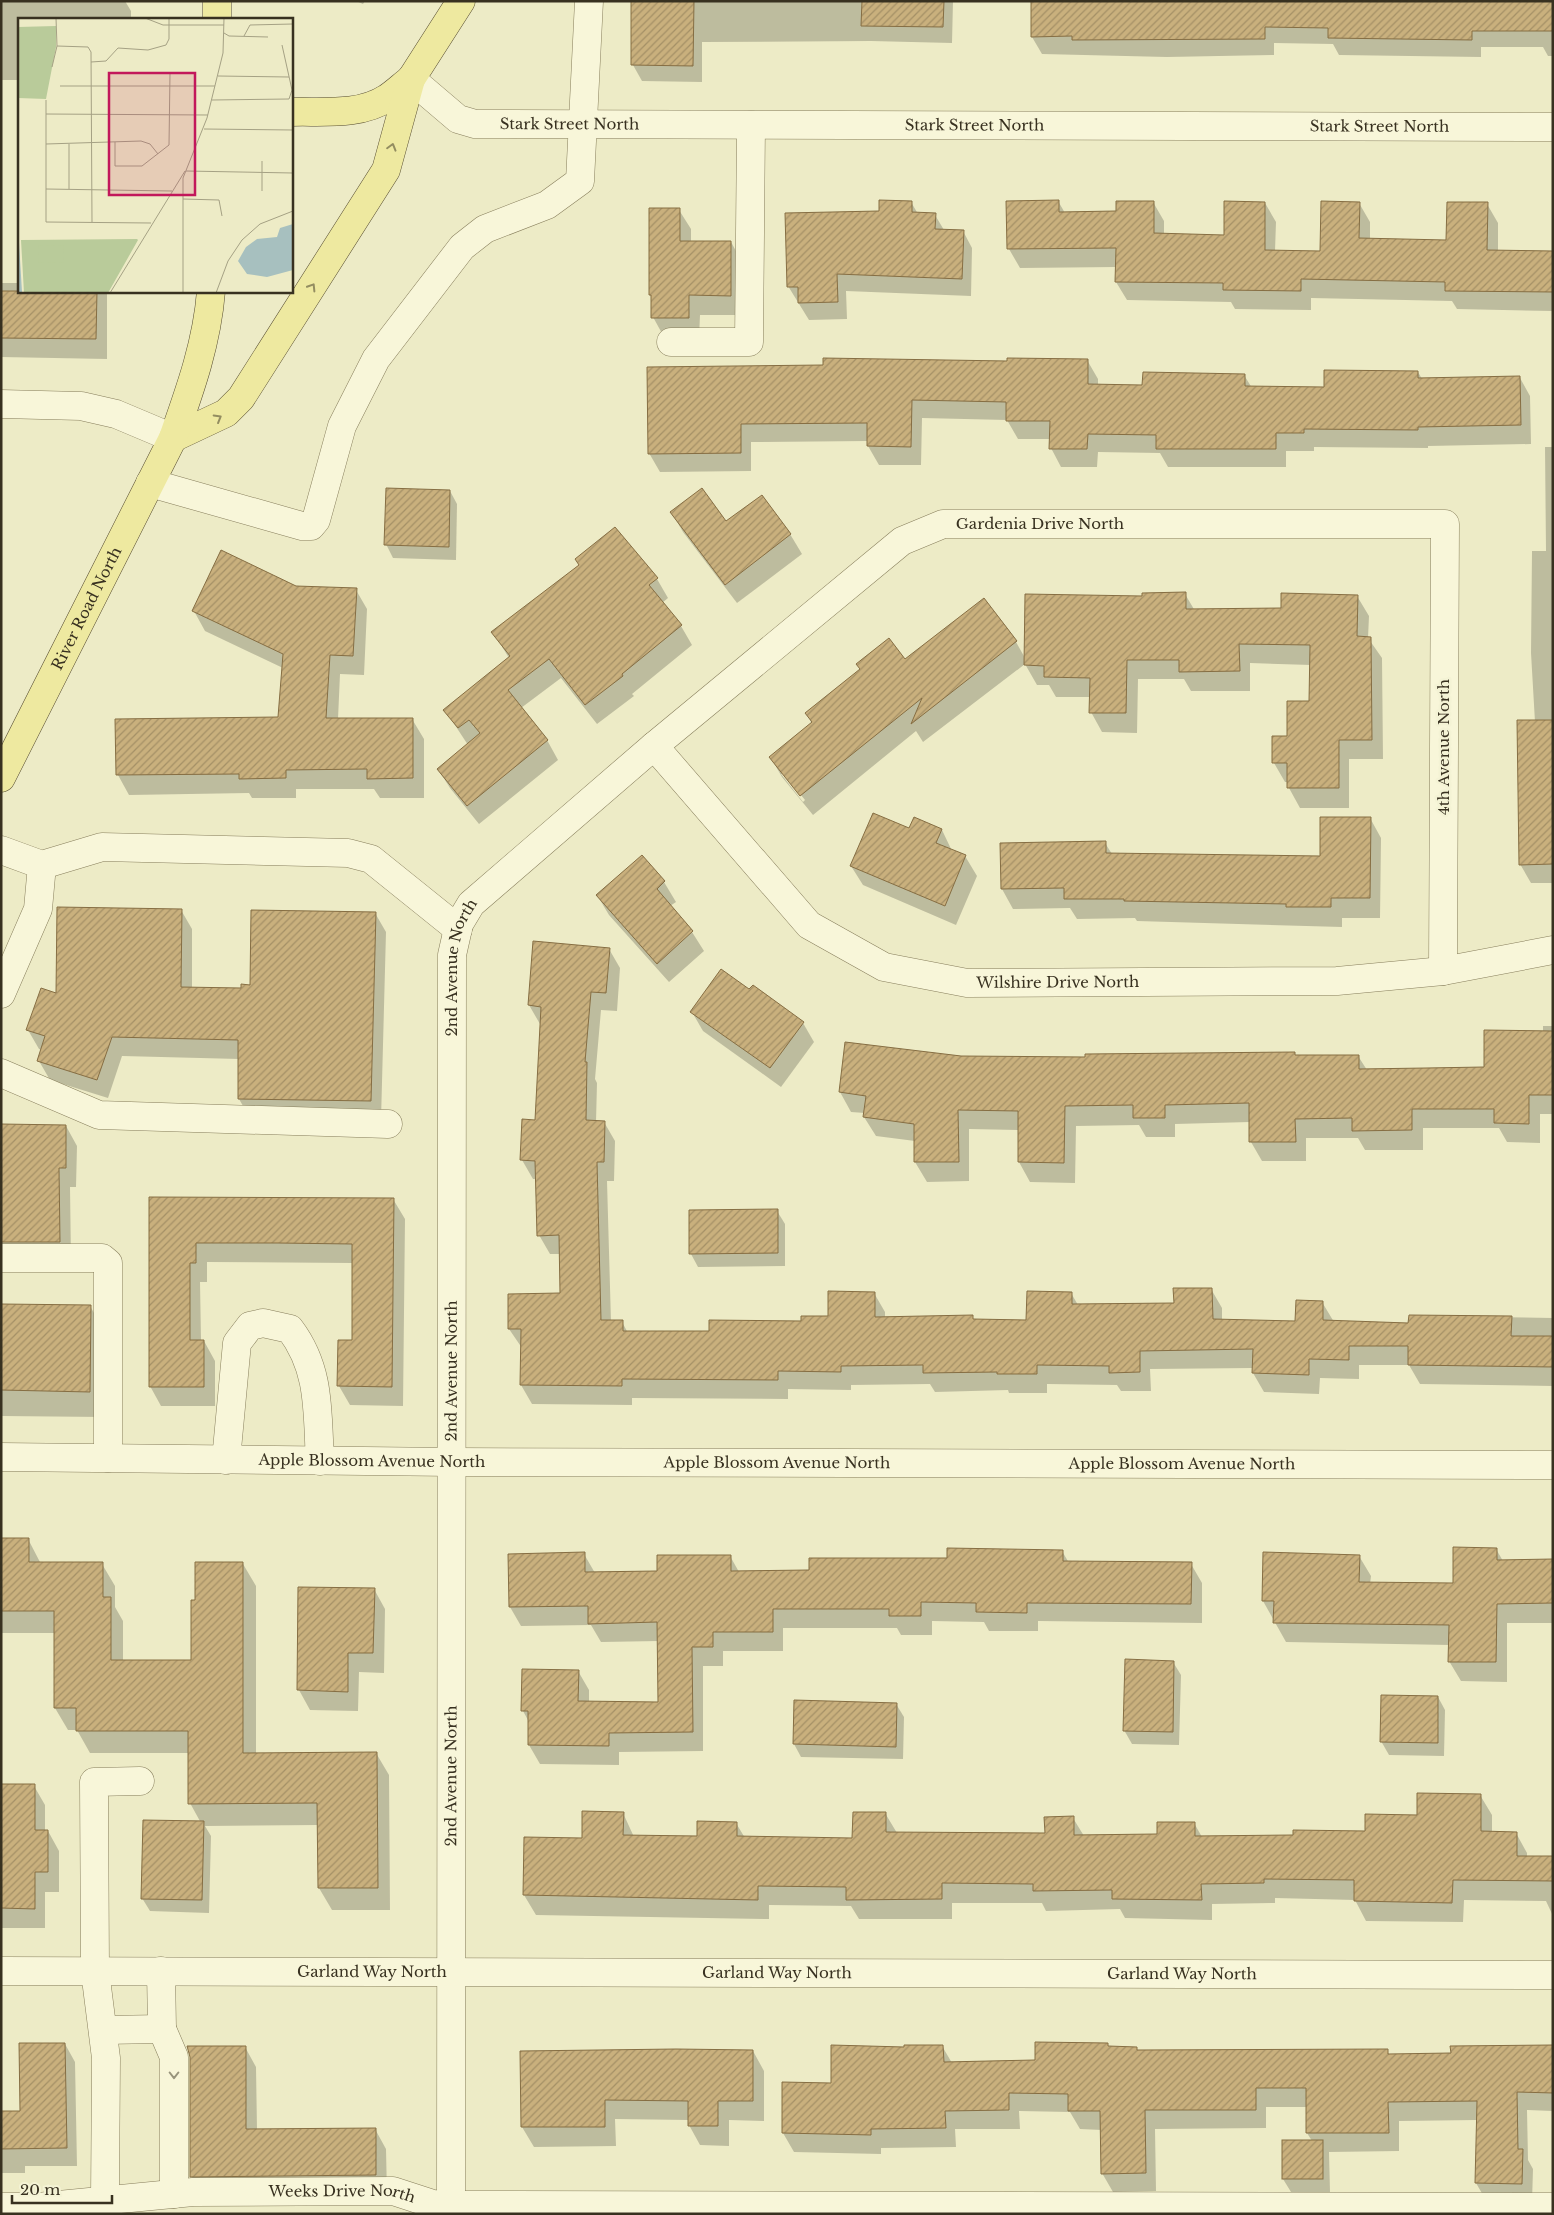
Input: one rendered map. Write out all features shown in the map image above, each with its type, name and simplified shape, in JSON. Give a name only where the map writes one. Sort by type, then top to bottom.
[{"type":"main road","points":[[217,1],[217,18]]},
{"type":"main road","points":[[173,438],[226,413],[241,398],[386,170],[411,79],[461,1]]},
{"type":"main road","points":[[292,112],[350,110],[369,107],[387,98],[411,79]]},
{"type":"main road","name":"River Road North","points":[[1,778],[173,438],[194,379],[204,342],[211,292]]},
{"type":"street","points":[[150,483],[302,526],[311,526],[316,520],[342,426],[376,359],[462,246],[485,229],[547,204],[580,181],[581,124],[589,1]]},
{"type":"street","name":"Stark Street North","points":[[411,79],[458,120],[475,124],[1553,127]]},
{"type":"street","points":[[672,342],[750,342],[751,125]]},
{"type":"street","points":[[1,404],[81,406],[116,414],[173,438]]},
{"type":"street","name":"Gardenia Drive North","points":[[654,746],[902,541],[943,524],[1445,524]]},
{"type":"street","name":"4th Avenue North","points":[[1443,971],[1445,524]]},
{"type":"street","name":"2nd Avenue North","points":[[451,2205],[452,955],[458,929],[472,904],[654,746]]},
{"type":"street","name":"Wilshire Drive North","points":[[654,746],[809,925],[884,967],[968,983],[1337,981],[1443,971],[1553,950]]},
{"type":"street","points":[[1,850],[42,865],[102,847],[348,853],[371,858],[458,929]]},
{"type":"street","points":[[1,994],[38,909],[42,865]]},
{"type":"street","points":[[1,1073],[99,1115],[388,1124]]},
{"type":"street","points":[[1,1258],[102,1258],[108,1264],[108,1458]]},
{"type":"street","points":[[226,1460],[237,1343],[250,1326],[263,1323],[290,1329],[303,1346],[314,1377],[320,1461]]},
{"type":"street","name":"Apple Blossom Avenue North","points":[[1,1456],[453,1462],[1553,1465]]},
{"type":"street","points":[[105,2200],[106,2058],[95,1971],[94,1782],[140,1781]]},
{"type":"street","name":"Garland Way North","points":[[1,1971],[1553,1975]]},
{"type":"street","points":[[161,1971],[162,2029],[174,2057],[174,2194]]},
{"type":"street","points":[[103,2030],[162,2029]]},
{"type":"street","name":"Weeks Drive North","points":[[1,2207],[38,2207],[194,2192],[394,2191],[434,2204],[451,2205],[1553,2207]]},
{"type":"building","points":[[631,1],[694,1],[693,66],[631,65]]},
{"type":"building","points":[[862,1],[944,1],[943,27],[861,26]]},
{"type":"building","points":[[1031,1],[1553,1],[1553,31],[1472,31],[1472,40],[1328,38],[1328,28],[1265,27],[1265,39],[1072,40],[1072,36],[1031,37]]},
{"type":"building","points":[[879,200],[912,201],[912,212],[936,213],[935,229],[964,230],[962,279],[837,274],[838,302],[798,303],[798,287],[787,287],[785,213],[879,211]]},
{"type":"building","points":[[1059,200],[1059,212],[1116,211],[1116,201],[1154,201],[1154,233],[1224,235],[1224,201],[1265,202],[1265,250],[1320,251],[1321,201],[1360,202],[1359,238],[1446,240],[1447,202],[1488,202],[1487,250],[1553,251],[1553,292],[1445,291],[1445,282],[1301,279],[1301,291],[1223,290],[1223,283],[1115,282],[1116,248],[1007,249],[1006,201]]},
{"type":"building","points":[[649,208],[680,208],[680,241],[731,241],[731,296],[689,295],[689,318],[651,318],[651,295],[649,295]]},
{"type":"building","points":[[1,291],[97,292],[96,339],[1,338]]},
{"type":"building","points":[[823,358],[1007,361],[1007,358],[1088,359],[1088,384],[1142,385],[1143,372],[1245,374],[1245,386],[1324,387],[1324,370],[1418,371],[1418,378],[1520,376],[1521,425],[1418,427],[1418,430],[1304,429],[1304,433],[1276,433],[1276,449],[1156,449],[1156,435],[1088,434],[1087,449],[1049,449],[1050,421],[1006,421],[1006,402],[912,400],[911,447],[867,446],[867,423],[741,424],[741,453],[648,454],[647,367],[823,365]]},
{"type":"building","points":[[386,488],[450,490],[449,547],[384,545]]},
{"type":"building","points":[[702,488],[726,521],[762,495],[791,534],[725,585],[670,512]]},
{"type":"building","points":[[615,527],[658,578],[649,585],[682,625],[622,674],[623,676],[585,705],[549,659],[508,690],[548,740],[467,806],[437,769],[480,733],[469,720],[458,728],[443,710],[510,656],[491,632],[579,565],[575,559]]},
{"type":"building","points":[[221,550],[296,586],[357,588],[353,656],[330,655],[326,718],[413,718],[413,778],[367,779],[367,769],[286,770],[286,778],[239,779],[239,774],[116,775],[115,719],[278,717],[283,654],[192,611]]},
{"type":"building","points":[[1186,592],[1186,609],[1281,608],[1281,593],[1358,595],[1357,636],[1371,637],[1372,740],[1339,740],[1339,788],[1287,788],[1287,763],[1272,763],[1272,736],[1287,736],[1287,701],[1309,701],[1310,645],[1239,644],[1240,671],[1179,672],[1179,660],[1127,660],[1126,713],[1089,713],[1090,678],[1044,677],[1044,666],[1024,665],[1025,594],[1142,596],[1142,593]]},
{"type":"building","points":[[984,598],[1017,641],[911,724],[922,698],[800,796],[769,757],[812,722],[805,713],[860,669],[856,664],[889,638],[905,659]]},
{"type":"building","points":[[1517,720],[1553,720],[1553,864],[1519,865]]},
{"type":"building","points":[[873,813],[909,828],[914,817],[942,829],[936,843],[966,855],[945,906],[850,866]]},
{"type":"building","points":[[1320,817],[1371,817],[1370,898],[1331,898],[1331,907],[1286,907],[1286,904],[1064,899],[1064,888],[1001,889],[1000,843],[1106,841],[1106,853],[1320,856]]},
{"type":"building","points":[[642,855],[665,881],[657,889],[693,931],[657,964],[596,895]]},
{"type":"building","points":[[57,907],[182,909],[181,987],[241,988],[241,984],[250,985],[251,910],[376,912],[371,1101],[238,1099],[238,1040],[112,1037],[97,1080],[37,1061],[45,1036],[26,1030],[41,988],[56,993]]},
{"type":"building","points":[[533,941],[610,948],[606,993],[591,992],[585,1062],[587,1062],[586,1120],[605,1121],[604,1162],[597,1162],[601,1320],[623,1320],[623,1331],[709,1331],[709,1320],[801,1321],[801,1316],[828,1316],[828,1291],[875,1292],[875,1317],[973,1315],[973,1319],[1026,1320],[1027,1291],[1072,1292],[1072,1304],[1174,1303],[1173,1288],[1212,1288],[1213,1319],[1295,1321],[1296,1300],[1323,1301],[1323,1320],[1408,1323],[1409,1315],[1512,1316],[1511,1336],[1553,1336],[1553,1367],[1408,1365],[1408,1346],[1349,1346],[1349,1360],[1309,1359],[1309,1375],[1252,1373],[1253,1349],[1140,1351],[1140,1372],[1109,1373],[1109,1366],[1037,1365],[1037,1374],[997,1374],[997,1372],[923,1373],[923,1365],[841,1366],[841,1372],[778,1371],[778,1380],[622,1379],[622,1386],[520,1385],[521,1329],[508,1329],[508,1294],[560,1293],[559,1235],[537,1236],[535,1161],[520,1160],[522,1119],[535,1120],[541,1007],[528,1005]]},
{"type":"building","points":[[721,969],[749,989],[753,985],[804,1022],[770,1068],[690,1012]]},
{"type":"building","points":[[1484,1030],[1553,1031],[1553,1095],[1529,1095],[1529,1124],[1494,1123],[1494,1109],[1412,1109],[1412,1130],[1352,1131],[1352,1118],[1295,1119],[1296,1142],[1249,1142],[1249,1103],[1165,1105],[1165,1118],[1133,1118],[1133,1105],[1065,1106],[1064,1163],[1018,1162],[1018,1111],[958,1110],[959,1162],[914,1162],[914,1124],[863,1117],[866,1096],[839,1092],[845,1042],[961,1056],[1085,1057],[1085,1054],[1295,1052],[1295,1055],[1359,1055],[1359,1069],[1484,1067]]},
{"type":"building","points":[[1,1124],[66,1125],[66,1168],[59,1168],[60,1242],[1,1242]]},
{"type":"building","points":[[149,1197],[394,1198],[392,1387],[337,1386],[338,1340],[352,1340],[352,1244],[196,1243],[196,1263],[190,1263],[190,1340],[204,1340],[204,1387],[149,1387]]},
{"type":"building","points":[[778,1209],[778,1253],[689,1254],[689,1210]]},
{"type":"building","points":[[1,1304],[91,1305],[90,1392],[1,1390]]},
{"type":"building","points":[[1,1538],[29,1538],[29,1562],[103,1562],[103,1597],[111,1597],[111,1660],[191,1660],[191,1600],[195,1600],[195,1562],[243,1562],[243,1753],[377,1752],[378,1888],[318,1888],[317,1803],[188,1804],[188,1731],[76,1731],[76,1708],[54,1708],[54,1611],[1,1611]]},
{"type":"building","points":[[1453,1547],[1497,1548],[1497,1560],[1553,1559],[1553,1603],[1497,1604],[1496,1662],[1448,1662],[1449,1625],[1273,1623],[1274,1601],[1262,1601],[1263,1552],[1360,1555],[1359,1582],[1453,1583]]},
{"type":"building","points":[[947,1548],[1063,1550],[1063,1561],[1192,1562],[1191,1604],[1027,1603],[1027,1613],[976,1612],[976,1603],[921,1602],[921,1616],[889,1616],[889,1609],[773,1609],[773,1632],[713,1632],[713,1647],[692,1647],[693,1732],[609,1733],[609,1746],[528,1745],[528,1711],[521,1711],[522,1669],[579,1670],[578,1701],[658,1702],[657,1622],[588,1624],[588,1606],[509,1607],[508,1554],[585,1552],[585,1572],[657,1571],[657,1555],[731,1555],[731,1571],[809,1570],[809,1558],[947,1558]]},
{"type":"building","points":[[298,1587],[375,1588],[373,1653],[348,1653],[348,1692],[297,1690]]},
{"type":"building","points":[[1125,1659],[1174,1661],[1173,1732],[1123,1731]]},
{"type":"building","points":[[1381,1695],[1438,1696],[1438,1743],[1380,1742]]},
{"type":"building","points":[[794,1700],[897,1703],[896,1747],[793,1744]]},
{"type":"building","points":[[1,1784],[35,1784],[35,1830],[48,1830],[48,1872],[35,1872],[35,1909],[1,1908]]},
{"type":"building","points":[[1417,1793],[1481,1794],[1481,1831],[1517,1832],[1517,1856],[1553,1856],[1553,1881],[1453,1880],[1452,1903],[1354,1901],[1354,1880],[1264,1879],[1264,1883],[1201,1884],[1202,1900],[1112,1899],[1112,1890],[1033,1891],[1033,1884],[942,1883],[942,1899],[846,1900],[846,1887],[758,1886],[758,1900],[523,1895],[524,1837],[582,1838],[582,1811],[624,1812],[623,1835],[697,1836],[697,1821],[737,1822],[737,1836],[852,1838],[853,1812],[886,1812],[886,1832],[1045,1833],[1044,1817],[1074,1816],[1074,1835],[1157,1834],[1157,1822],[1195,1822],[1195,1836],[1293,1835],[1293,1830],[1365,1831],[1365,1814],[1417,1815]]},
{"type":"building","points":[[143,1820],[204,1821],[202,1900],[141,1899]]},
{"type":"building","points":[[1035,2042],[1108,2043],[1108,2046],[1137,2047],[1137,2050],[1388,2049],[1388,2054],[1451,2053],[1450,2046],[1553,2045],[1553,2093],[1517,2092],[1518,2149],[1523,2149],[1522,2184],[1475,2183],[1477,2101],[1388,2102],[1389,2133],[1306,2133],[1306,2088],[1256,2088],[1256,2110],[1145,2110],[1146,2173],[1101,2174],[1100,2111],[1068,2111],[1068,2094],[1009,2093],[1009,2110],[945,2111],[946,2128],[871,2129],[871,2135],[782,2133],[782,2082],[831,2083],[831,2045],[904,2047],[904,2045],[943,2045],[944,2062],[1035,2060]]},
{"type":"building","points":[[19,2043],[65,2043],[67,2148],[1,2149],[1,2111],[20,2111]]},
{"type":"building","points":[[187,2046],[246,2046],[246,2129],[376,2128],[376,2175],[190,2177],[190,2057]]},
{"type":"building","points":[[753,2050],[753,2101],[718,2101],[718,2126],[688,2126],[688,2101],[605,2100],[605,2127],[521,2127],[520,2051]]},
{"type":"building","points":[[1282,2140],[1323,2140],[1323,2179],[1282,2179]]}]
